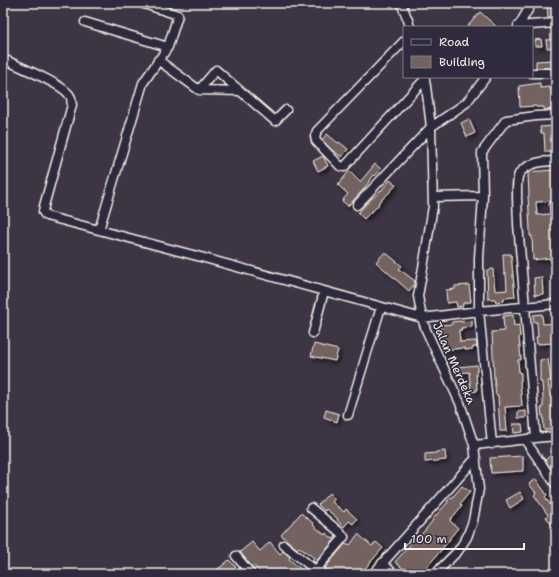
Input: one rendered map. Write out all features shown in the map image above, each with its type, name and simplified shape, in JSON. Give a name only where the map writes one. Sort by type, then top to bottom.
[{"type":"street","points":[[99,230],[143,83],[168,47],[178,15],[141,3]]},
{"type":"street","points":[[400,3],[410,26]]},
{"type":"street","points":[[519,26],[532,3]]},
{"type":"street","points":[[85,22],[168,47]]},
{"type":"street","points":[[531,26],[556,24]]},
{"type":"street","points":[[403,42],[317,131],[315,136],[316,141],[340,166],[344,167],[424,78]]},
{"type":"street","points":[[3,59],[59,85],[71,96],[72,105],[44,206],[43,212],[46,216],[422,318],[525,306],[556,304]]},
{"type":"street","points":[[158,60],[199,90],[240,91]]},
{"type":"street","points":[[199,90],[216,70],[275,121],[286,110]]},
{"type":"street","points":[[533,73],[556,73]]},
{"type":"street","name":"Jalan Merdeka","points":[[424,78],[431,127],[433,197],[432,213],[418,296],[426,330],[460,403],[474,444],[479,489],[467,537],[458,551],[435,574]]},
{"type":"street","points":[[357,205],[431,127],[466,103],[485,78]]},
{"type":"street","points":[[492,444],[479,311],[479,258],[483,196],[482,152],[506,120],[556,115]]},
{"type":"street","points":[[536,438],[518,224],[517,191],[519,175],[526,167],[539,162],[556,161]]},
{"type":"street","points":[[433,197],[483,196]]},
{"type":"street","points":[[313,333],[324,291]]},
{"type":"street","points":[[348,415],[380,307]]},
{"type":"street","points":[[474,444],[492,444],[556,436]]},
{"type":"street","points":[[525,440],[556,485]]},
{"type":"street","points":[[373,574],[476,458]]},
{"type":"street","points":[[311,508],[344,537],[319,566],[321,572]]},
{"type":"street","points":[[284,545],[314,569],[321,572]]},
{"type":"street","points":[[236,556],[251,574]]},
{"type":"street","points":[[382,563],[394,574]]},
{"type":"building","points":[[547,3],[556,3],[556,18],[548,18]]},
{"type":"building","points":[[480,12],[496,26],[468,26]]},
{"type":"building","points":[[541,39],[542,46],[535,46],[535,40]]},
{"type":"building","points":[[556,39],[556,47],[547,48],[546,40]]},
{"type":"building","points":[[553,60],[554,68],[536,68],[536,61]]},
{"type":"building","points":[[540,83],[540,88],[549,87],[550,89],[556,89],[556,96],[553,96],[554,109],[544,110],[544,107],[536,106],[520,107],[519,86]]},
{"type":"building","points":[[469,119],[475,133],[467,137],[461,123]]},
{"type":"building","points":[[556,126],[556,152],[545,152],[544,133],[541,133],[540,127]]},
{"type":"building","points":[[327,134],[348,149],[342,157],[333,151],[322,140]]},
{"type":"building","points":[[323,156],[328,166],[318,171],[313,161]]},
{"type":"building","points":[[375,164],[381,169],[375,176],[374,175],[363,190],[348,206],[342,201],[348,194],[338,185],[349,171],[360,182]]},
{"type":"building","points":[[553,170],[555,188],[553,189],[554,201],[536,202],[537,215],[550,214],[549,203],[556,203],[556,259],[550,260],[550,258],[533,260],[532,236],[530,236],[528,173]]},
{"type":"building","points":[[390,180],[396,185],[364,219],[358,213]]},
{"type":"building","points":[[385,252],[402,266],[399,269],[415,281],[414,285],[409,291],[376,262]]},
{"type":"building","points":[[503,254],[511,254],[515,297],[504,298],[504,301],[496,302],[495,299],[488,299],[487,270],[493,269],[495,291],[507,290],[506,273],[504,274]]},
{"type":"building","points":[[542,277],[543,294],[535,295],[534,278]]},
{"type":"building","points":[[469,285],[471,302],[463,303],[463,306],[457,307],[456,302],[447,303],[446,290],[455,289],[455,286]]},
{"type":"building","points":[[542,314],[543,324],[556,323],[556,343],[537,344],[537,322],[534,322],[533,315]]},
{"type":"building","points":[[513,315],[514,326],[519,325],[521,360],[518,360],[519,373],[521,373],[520,381],[522,406],[505,407],[507,431],[500,431],[498,395],[496,395],[494,377],[492,332],[504,331],[503,316]]},
{"type":"building","points":[[461,321],[472,321],[472,327],[461,328],[462,330],[459,330],[460,342],[476,341],[477,347],[465,350],[465,348],[443,350],[441,325]]},
{"type":"building","points":[[314,344],[338,350],[335,361],[311,356]]},
{"type":"building","points":[[548,359],[551,381],[548,381],[550,397],[556,396],[556,429],[544,430],[541,408],[543,408],[543,398],[542,382],[540,382],[540,360]]},
{"type":"building","points":[[477,365],[477,391],[471,392],[469,372],[459,373],[458,367]]},
{"type":"building","points":[[326,410],[339,414],[337,422],[324,417]]},
{"type":"building","points":[[526,411],[526,418],[518,418],[518,412]]},
{"type":"building","points":[[513,424],[522,424],[523,432],[514,433]]},
{"type":"building","points":[[445,451],[446,460],[425,462],[425,454]]},
{"type":"building","points":[[556,451],[556,465],[551,469],[545,460]]},
{"type":"building","points":[[523,456],[523,471],[491,473],[490,458]]},
{"type":"building","points":[[536,479],[547,495],[545,497],[556,515],[556,530],[546,517],[548,515],[534,495],[536,493],[529,484]]},
{"type":"building","points":[[462,486],[470,492],[460,504],[462,506],[450,520],[458,528],[421,574],[410,574],[395,562],[426,529],[448,502],[447,501],[451,497],[452,498]]},
{"type":"building","points":[[520,492],[524,499],[510,508],[506,500]]},
{"type":"building","points":[[329,493],[335,499],[332,502],[344,512],[346,509],[357,519],[353,524],[349,521],[344,527],[337,520],[338,519],[326,509],[325,511],[318,505]]},
{"type":"building","points":[[301,513],[325,535],[326,533],[333,539],[336,536],[337,537],[315,563],[312,560],[314,558],[299,547],[297,549],[281,535]]},
{"type":"building","points":[[358,534],[372,546],[376,542],[383,548],[360,574],[328,574],[325,568],[345,544],[350,545]]},
{"type":"building","points":[[252,542],[260,551],[270,542],[280,554],[283,551],[290,557],[289,559],[303,571],[305,569],[312,574],[262,574],[254,566],[252,567],[240,552]]},
{"type":"building","points":[[229,560],[236,567],[227,574],[211,574],[222,566]]}]
